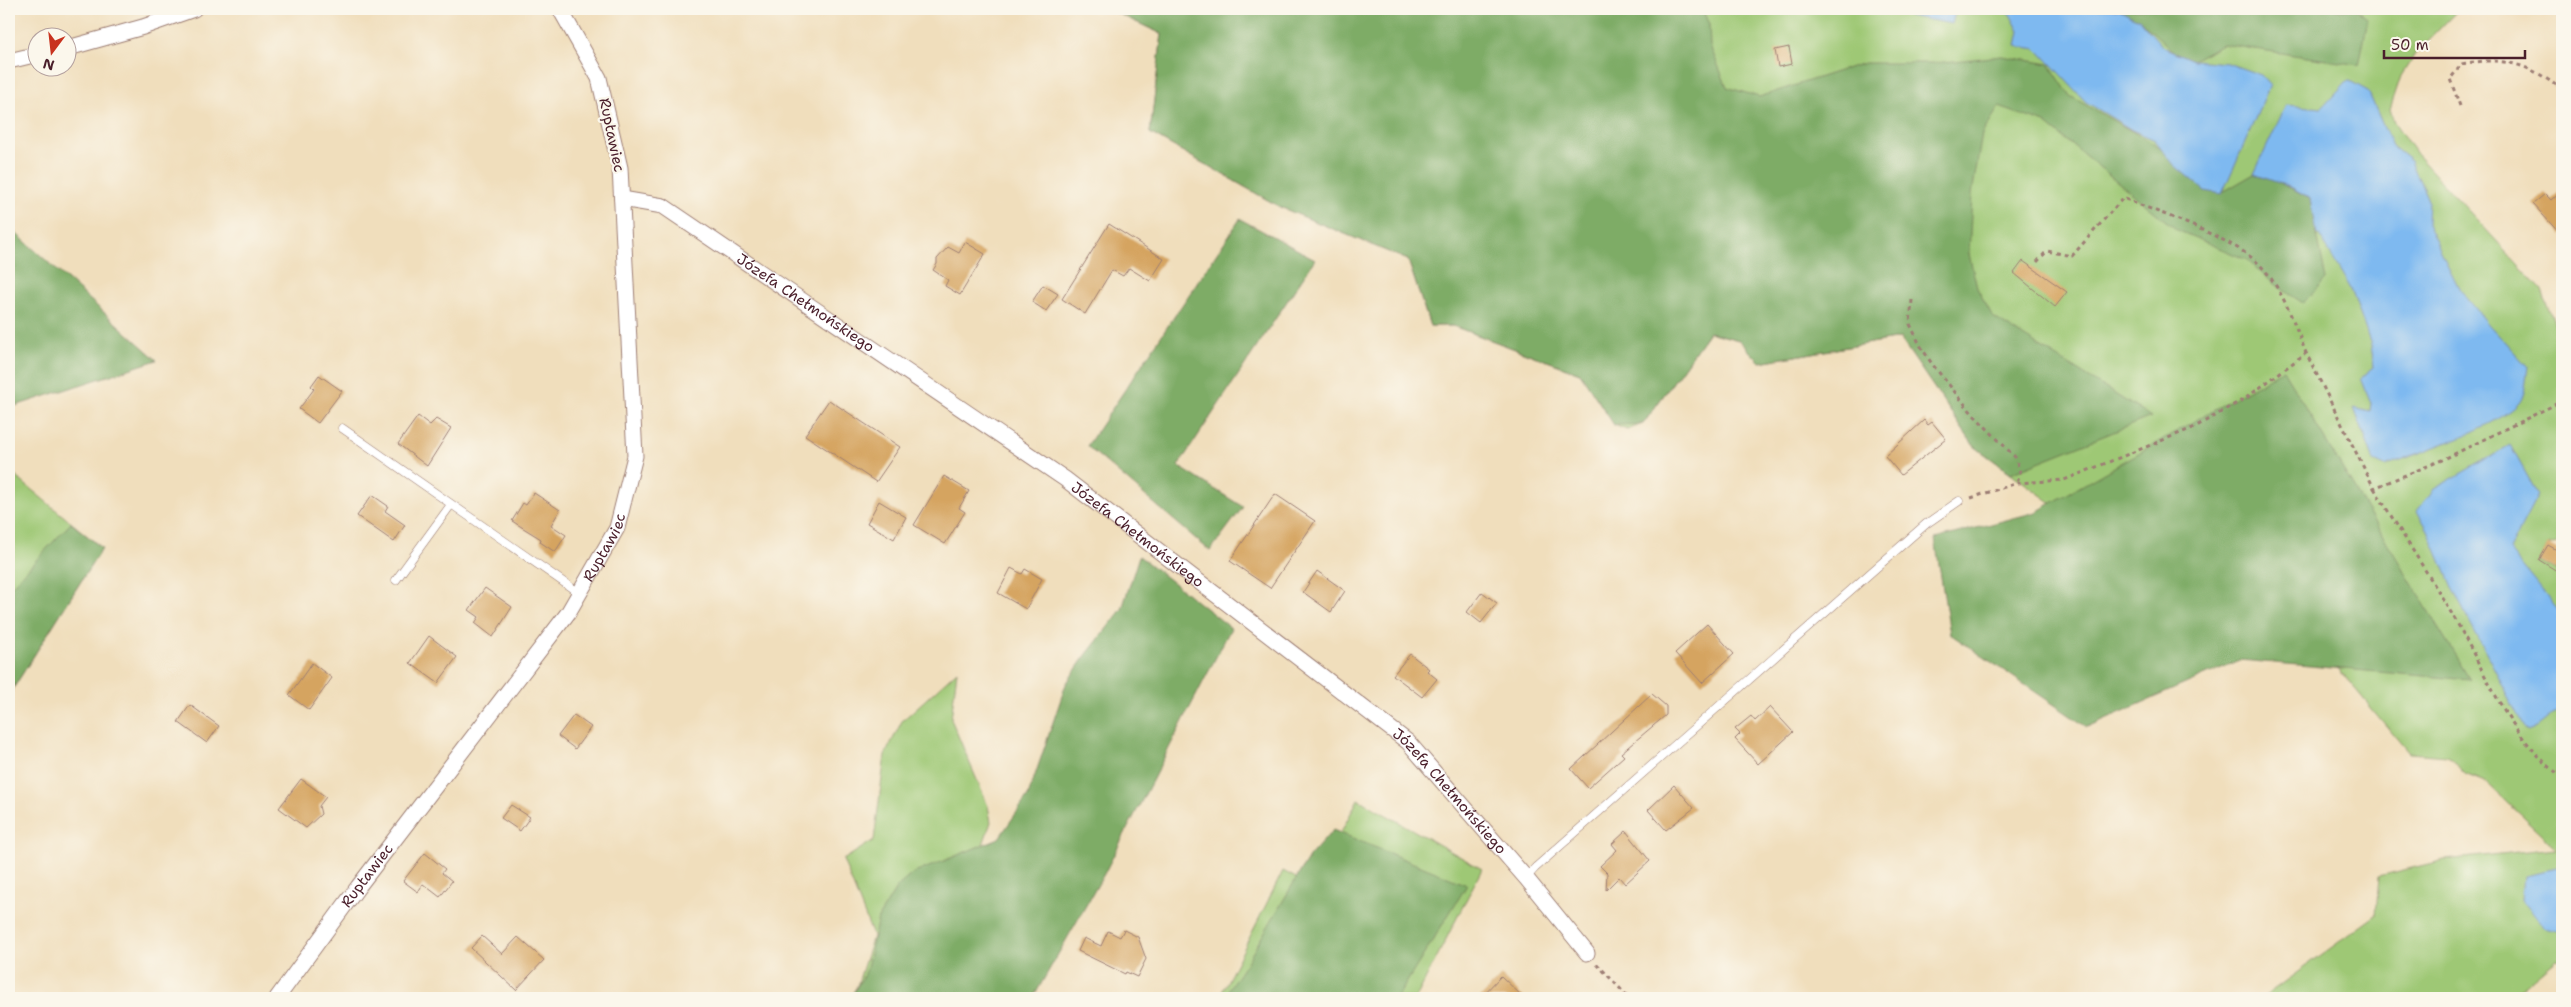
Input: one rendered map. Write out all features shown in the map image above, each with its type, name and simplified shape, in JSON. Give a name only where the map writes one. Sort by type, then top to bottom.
[{"type":"street","points":[[78,45],[143,27],[194,9]]},
{"type":"street","name":"Ruptawiec","points":[[276,998],[358,887],[568,613],[617,528],[635,456],[620,168],[599,78],[560,9]]},
{"type":"street","points":[[9,61],[28,56]]},
{"type":"street","name":"Józefa Chełmońskiego","points":[[622,199],[663,206],[1065,479],[1408,742],[1526,878],[1586,952]]},
{"type":"lane","points":[[342,428],[450,506],[579,594]]},
{"type":"lane","points":[[1526,878],[1535,868],[1919,531],[1959,501]]},
{"type":"lane","points":[[396,580],[450,506]]},
{"type":"path","points":[[2460,106],[2450,80],[2462,64],[2483,60],[2520,64],[2562,90]]},
{"type":"path","points":[[2037,262],[2046,251],[2072,256],[2123,198],[2193,226],[2236,248],[2259,264],[2279,291],[2306,353],[2374,488],[2456,621],[2501,705],[2524,740],[2547,766],[2562,777]]},
{"type":"path","points":[[1912,300],[1910,324],[1920,345],[1932,364],[1967,406],[2015,457],[2020,472],[2017,483]]},
{"type":"path","points":[[1959,501],[2017,483],[2064,480],[2193,428],[2246,398],[2306,353]]},
{"type":"path","points":[[2374,488],[2442,460],[2556,404],[2562,398]]},
{"type":"path","points":[[1586,952],[1629,998]]},
{"type":"green space","points":[[1108,9],[2459,9],[2415,54],[2401,76],[2390,109],[2394,122],[2416,154],[2541,289],[2562,343],[2562,543],[2548,546],[2539,561],[2562,575],[2562,961],[2556,959],[2509,998],[2262,998],[2376,915],[2379,876],[2445,860],[2556,848],[2487,783],[2465,774],[2448,756],[2409,753],[2325,653],[2076,521],[1974,446],[1900,338],[1760,362],[1739,340],[1709,332],[1643,424],[1627,430],[1614,425],[1593,378],[1453,326],[1430,326],[1408,260],[1280,207],[1150,133],[1162,34]]},
{"type":"green space","points":[[1108,9],[1702,9],[1709,24],[1710,46],[1727,87],[1759,97],[1864,63],[1934,63],[2002,56],[2049,64],[2070,96],[2160,147],[2186,175],[2221,193],[2254,174],[2278,182],[2310,199],[2326,280],[2303,303],[2274,284],[2247,260],[2177,230],[2045,123],[1999,107],[1982,134],[1972,194],[1969,254],[1977,288],[1993,317],[2151,417],[2011,473],[1974,446],[1900,338],[1760,362],[1739,340],[1709,332],[1643,424],[1614,425],[1580,373],[1453,326],[1430,326],[1408,260],[1280,207],[1150,133],[1162,34]]},
{"type":"green space","points":[[2115,9],[2356,9],[2368,19],[2359,65],[2222,44],[2193,60],[2174,52],[2140,20]]},
{"type":"green space","points":[[1240,219],[1315,259],[1178,466],[1243,507],[1210,551],[1087,446]]},
{"type":"green space","points":[[9,227],[157,360],[9,408]]},
{"type":"green space","points":[[2283,370],[2470,680],[2240,660],[2087,727],[1950,634],[1935,539],[2036,512]]},
{"type":"green space","points":[[9,471],[102,548],[9,695]]},
{"type":"green space","points":[[71,523],[102,548],[9,695],[9,589]]},
{"type":"green space","points":[[1139,556],[1231,628],[1104,874],[1033,998],[850,998],[866,972],[878,918],[897,887],[912,874],[999,838],[1028,796],[1066,684],[1122,609]]},
{"type":"green space","points":[[957,671],[951,719],[988,806],[991,822],[947,945],[850,998],[857,986],[873,936],[843,860],[874,840],[885,755],[902,721]]},
{"type":"green space","points":[[1358,799],[1482,869],[1416,998],[1219,998],[1283,871],[1313,887]]},
{"type":"green space","points":[[1333,830],[1467,885],[1397,998],[1223,998],[1247,962],[1309,857]]},
{"type":"water","points":[[1870,9],[1956,9],[1952,24]]},
{"type":"water","points":[[1995,9],[2119,9],[2140,20],[2163,47],[2193,60],[2227,63],[2261,75],[2270,85],[2222,194],[2205,191],[2174,165],[2155,140],[2132,130],[2086,102],[2037,49],[2016,46],[2019,31],[2010,14]]},
{"type":"water","points":[[2348,80],[2368,91],[2392,146],[2411,161],[2428,200],[2427,224],[2459,288],[2489,325],[2528,367],[2522,398],[2514,408],[2500,418],[2460,437],[2385,466],[2374,461],[2354,408],[2370,412],[2371,403],[2361,378],[2374,367],[2371,345],[2351,289],[2315,228],[2310,199],[2287,186],[2254,174],[2286,105],[2322,108]]},
{"type":"water","points":[[2510,445],[2538,495],[2509,550],[2562,614],[2562,708],[2538,727],[2527,731],[2454,592],[2428,530],[2417,511],[2434,489]]},
{"type":"water","points":[[2562,867],[2562,931],[2544,927],[2522,900],[2524,875]]},
{"type":"building","points":[[1789,47],[1792,64],[1778,67],[1775,50]]},
{"type":"building","points":[[2562,190],[2562,236],[2533,204],[2545,194],[2551,200]]},
{"type":"building","points":[[1109,224],[1164,259],[1150,281],[1129,268],[1123,276],[1112,270],[1085,314],[1062,299]]},
{"type":"building","points":[[965,242],[985,254],[960,295],[945,286],[948,280],[933,270],[937,264],[937,259],[948,247],[959,253]]},
{"type":"building","points":[[2023,261],[2067,292],[2055,307],[2014,273]]},
{"type":"building","points":[[1043,285],[1058,294],[1046,311],[1032,302]]},
{"type":"building","points":[[319,375],[342,391],[318,423],[299,409],[314,389],[311,386]]},
{"type":"building","points":[[829,400],[900,447],[876,482],[805,435]]},
{"type":"building","points":[[418,416],[430,425],[436,419],[451,428],[427,466],[398,444]]},
{"type":"building","points":[[1924,420],[1928,425],[1932,422],[1946,439],[1901,475],[1885,456]]},
{"type":"building","points":[[944,476],[969,491],[959,508],[965,512],[945,544],[914,525]]},
{"type":"building","points":[[534,493],[560,510],[551,525],[566,535],[555,552],[540,542],[541,539],[512,521],[523,503],[526,505]]},
{"type":"building","points":[[1275,494],[1315,521],[1270,588],[1230,561]]},
{"type":"building","points":[[372,495],[388,506],[385,511],[405,525],[394,542],[357,516]]},
{"type":"building","points":[[879,501],[906,517],[894,539],[867,523]]},
{"type":"building","points":[[2548,545],[2562,553],[2562,574],[2539,560]]},
{"type":"building","points":[[1011,568],[1022,574],[1025,569],[1042,579],[1026,609],[998,593]]},
{"type":"building","points":[[1317,571],[1345,591],[1331,612],[1303,592]]},
{"type":"building","points":[[485,588],[512,607],[493,637],[475,623],[479,617],[469,610]]},
{"type":"building","points":[[1482,592],[1497,603],[1481,623],[1467,612]]},
{"type":"building","points":[[1707,624],[1734,654],[1702,683],[1675,653]]},
{"type":"building","points":[[429,636],[457,657],[438,683],[410,663]]},
{"type":"building","points":[[1410,654],[1429,669],[1427,671],[1437,679],[1422,697],[1393,675]]},
{"type":"building","points":[[312,663],[332,678],[309,710],[289,695]]},
{"type":"building","points":[[1652,694],[1666,706],[1666,715],[1621,753],[1624,756],[1588,788],[1571,769]]},
{"type":"building","points":[[190,705],[219,726],[207,743],[178,722]]},
{"type":"building","points":[[1770,707],[1793,732],[1758,764],[1735,739],[1740,734],[1735,729],[1751,716],[1755,721]]},
{"type":"building","points":[[574,715],[591,727],[575,749],[558,736]]},
{"type":"building","points":[[301,779],[326,797],[319,806],[321,814],[306,828],[279,808]]},
{"type":"building","points":[[1674,785],[1694,808],[1666,830],[1648,810]]},
{"type":"building","points":[[511,805],[530,817],[520,831],[501,818]]},
{"type":"building","points":[[1626,831],[1650,861],[1625,884],[1619,877],[1606,890],[1607,873],[1600,866],[1617,850],[1612,844]]},
{"type":"building","points":[[425,853],[445,869],[442,873],[452,881],[440,897],[423,884],[418,892],[403,881]]},
{"type":"building","points":[[1124,930],[1138,937],[1146,959],[1137,977],[1126,972],[1125,974],[1078,951],[1084,938],[1101,946],[1108,931],[1120,937]]},
{"type":"building","points":[[482,936],[502,954],[518,937],[544,960],[516,990],[471,948]]},
{"type":"building","points":[[1501,976],[1524,998],[1480,998]]}]
